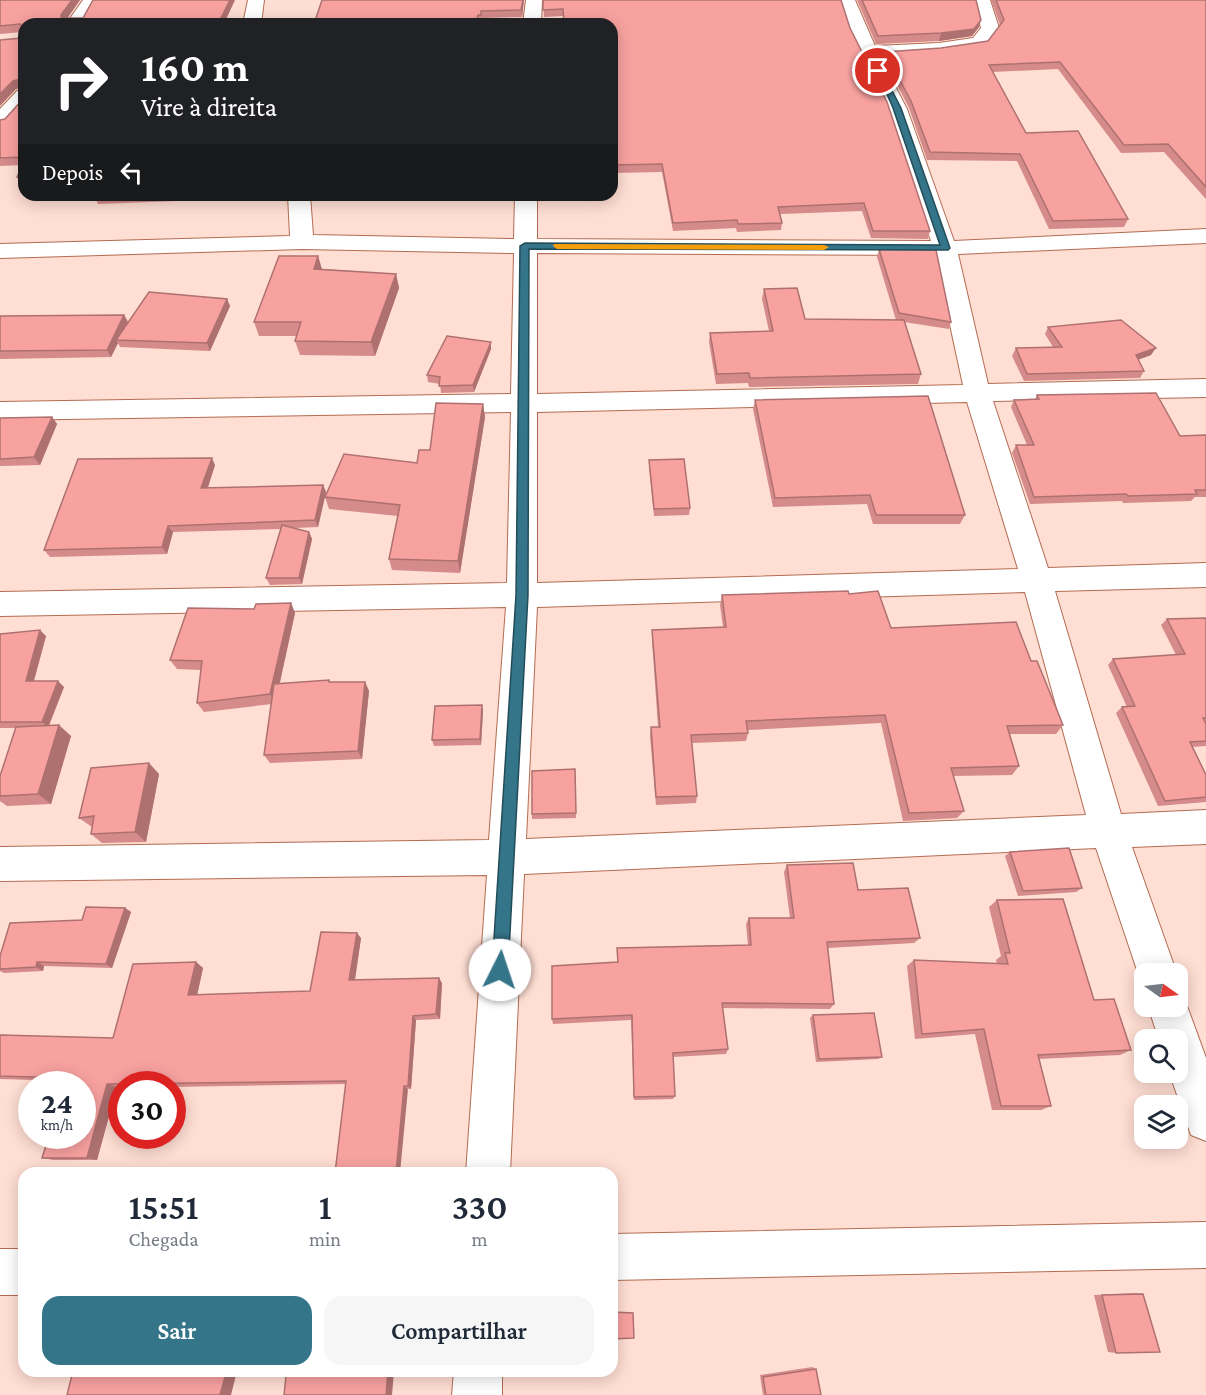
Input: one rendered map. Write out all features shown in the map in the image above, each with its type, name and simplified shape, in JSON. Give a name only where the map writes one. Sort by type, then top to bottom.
[{"type":"street","points":[[79,18],[92,0]]},
{"type":"street","points":[[253,18],[256,0]]},
{"type":"street","points":[[532,18],[534,0]]},
{"type":"street","points":[[847,0],[869,52],[897,108],[945,248],[978,394],[1037,580],[1108,830],[1153,963]]},
{"type":"street","points":[[869,52],[939,48],[978,42],[990,28],[982,0]]},
{"type":"street","points":[[0,121],[18,102]]},
{"type":"street","points":[[299,201],[302,242]]},
{"type":"street","points":[[488,1167],[522,595],[526,201]]},
{"type":"street","points":[[0,250],[302,242],[525,246],[945,248],[1206,236]]},
{"type":"street","points":[[0,411],[524,404],[1206,388]]},
{"type":"street","points":[[0,604],[522,595],[1206,575]]},
{"type":"street","points":[[0,864],[507,857],[1206,827]]},
{"type":"street","points":[[1172,1017],[1206,1120]]},
{"type":"street","points":[[618,1257],[1206,1245]]},
{"type":"street","points":[[0,1272],[18,1272]]},
{"type":"street","points":[[477,1395],[478,1377]]},
{"type":"building","points":[[0,0],[72,0],[61,18],[18,18],[18,24],[0,26]]},
{"type":"building","points":[[93,0],[230,0],[221,18],[83,18]]},
{"type":"building","points":[[322,0],[523,0],[521,10],[481,11],[481,15],[478,15],[477,18],[316,18]]},
{"type":"building","points":[[543,0],[841,0],[850,28],[887,102],[930,231],[873,231],[864,203],[778,207],[782,223],[738,224],[737,220],[673,223],[662,164],[618,165],[618,18],[564,18],[563,9],[543,10]]},
{"type":"building","points":[[862,0],[976,0],[981,20],[974,29],[878,36]]},
{"type":"building","points":[[996,0],[1206,0],[1206,187],[1168,144],[1124,145],[1060,62],[989,65],[1026,133],[1078,131],[1128,219],[1053,221],[1020,154],[930,152],[911,101],[885,52],[941,48],[988,41],[1004,20]]},
{"type":"building","points":[[18,38],[18,80],[13,81],[0,94],[0,40]]},
{"type":"building","points":[[18,104],[18,157],[0,158],[0,120],[5,119]]},
{"type":"building","points":[[879,249],[936,250],[951,322],[899,313]]},
{"type":"building","points":[[279,256],[318,256],[314,269],[396,274],[371,342],[295,341],[301,322],[254,322]]},
{"type":"building","points":[[797,288],[805,319],[904,320],[921,374],[750,378],[749,373],[717,374],[710,333],[773,331],[764,289]]},
{"type":"building","points":[[149,292],[227,299],[207,343],[116,340]]},
{"type":"building","points":[[124,315],[107,350],[0,351],[0,316]]},
{"type":"building","points":[[1121,320],[1156,348],[1136,355],[1144,371],[1027,374],[1016,348],[1062,347],[1048,327]]},
{"type":"building","points":[[447,336],[491,342],[473,385],[439,386],[440,377],[427,375]]},
{"type":"building","points":[[1156,393],[1180,436],[1206,435],[1206,490],[1195,490],[1197,494],[1034,497],[1016,445],[1034,445],[1014,400],[1039,399],[1037,395]]},
{"type":"building","points":[[928,396],[965,515],[876,515],[870,495],[775,498],[755,400]]},
{"type":"building","points":[[436,403],[483,404],[458,561],[389,559],[400,505],[325,497],[344,454],[417,463],[419,450],[430,450]]},
{"type":"building","points":[[52,417],[34,457],[0,459],[0,418]]},
{"type":"building","points":[[212,458],[201,488],[323,485],[315,520],[168,526],[162,547],[44,550],[78,459]]},
{"type":"building","points":[[684,459],[690,508],[654,509],[649,460]]},
{"type":"building","points":[[282,525],[309,532],[299,578],[266,578]]},
{"type":"building","points":[[848,591],[849,594],[878,591],[891,628],[1016,622],[1031,661],[1037,661],[1063,725],[1007,726],[1019,766],[951,768],[964,811],[909,813],[885,715],[746,721],[748,733],[691,735],[697,796],[656,797],[651,727],[660,727],[652,630],[726,627],[722,595]]},
{"type":"building","points":[[291,603],[270,694],[197,703],[202,661],[170,660],[188,608],[254,609],[256,604]]},
{"type":"building","points":[[1206,618],[1206,718],[1203,718],[1206,724],[1206,741],[1190,742],[1206,775],[1206,797],[1165,801],[1122,707],[1135,706],[1113,659],[1185,654],[1167,619]]},
{"type":"building","points":[[40,630],[26,681],[58,681],[42,722],[0,722],[0,634]]},
{"type":"building","points":[[329,680],[329,682],[365,682],[358,751],[264,755],[274,684]]},
{"type":"building","points":[[482,705],[480,739],[432,740],[435,706]]},
{"type":"building","points":[[59,725],[38,794],[0,796],[0,776],[16,727]]},
{"type":"building","points":[[149,763],[135,832],[91,834],[94,816],[79,818],[91,768]]},
{"type":"building","points":[[575,769],[576,813],[532,814],[532,771]]},
{"type":"building","points":[[1069,848],[1082,888],[1023,891],[1010,852]]},
{"type":"building","points":[[853,863],[858,890],[908,888],[920,938],[827,942],[834,1004],[722,1003],[728,1049],[673,1053],[675,1096],[634,1097],[632,1015],[552,1019],[552,966],[618,962],[617,948],[751,945],[749,918],[794,918],[787,865]]},
{"type":"building","points":[[1063,899],[1094,1000],[1114,999],[1131,1050],[1038,1055],[1051,1106],[1001,1106],[984,1029],[922,1034],[914,960],[1008,964],[1005,953],[1010,953],[997,900]]},
{"type":"building","points":[[86,907],[125,908],[106,964],[37,962],[36,967],[0,969],[0,956],[10,923],[82,920]]},
{"type":"building","points":[[321,932],[357,933],[349,980],[439,978],[436,1014],[413,1016],[408,1086],[404,1086],[397,1167],[336,1167],[346,1081],[186,1083],[186,1071],[108,1071],[108,1084],[96,1125],[96,1071],[18,1071],[18,1077],[0,1076],[0,1035],[113,1038],[133,964],[196,962],[188,995],[310,991]]},
{"type":"building","points":[[874,1013],[882,1057],[819,1059],[813,1015]]},
{"type":"building","points":[[45,1149],[89,1149],[87,1158],[42,1158]]},
{"type":"building","points":[[1143,1294],[1160,1352],[1116,1353],[1102,1295]]},
{"type":"building","points":[[618,1312],[633,1313],[634,1338],[618,1339]]},
{"type":"building","points":[[816,1369],[821,1395],[766,1395],[763,1377]]},
{"type":"building","points":[[72,1377],[225,1377],[220,1395],[67,1395]]},
{"type":"building","points":[[286,1377],[388,1377],[386,1395],[284,1395]]},
{"type":"slow traffic","points":[[557,246],[824,247]]},
{"type":"route","points":[[500,970],[522,595],[525,246],[945,248],[897,108],[878,71]]}]
